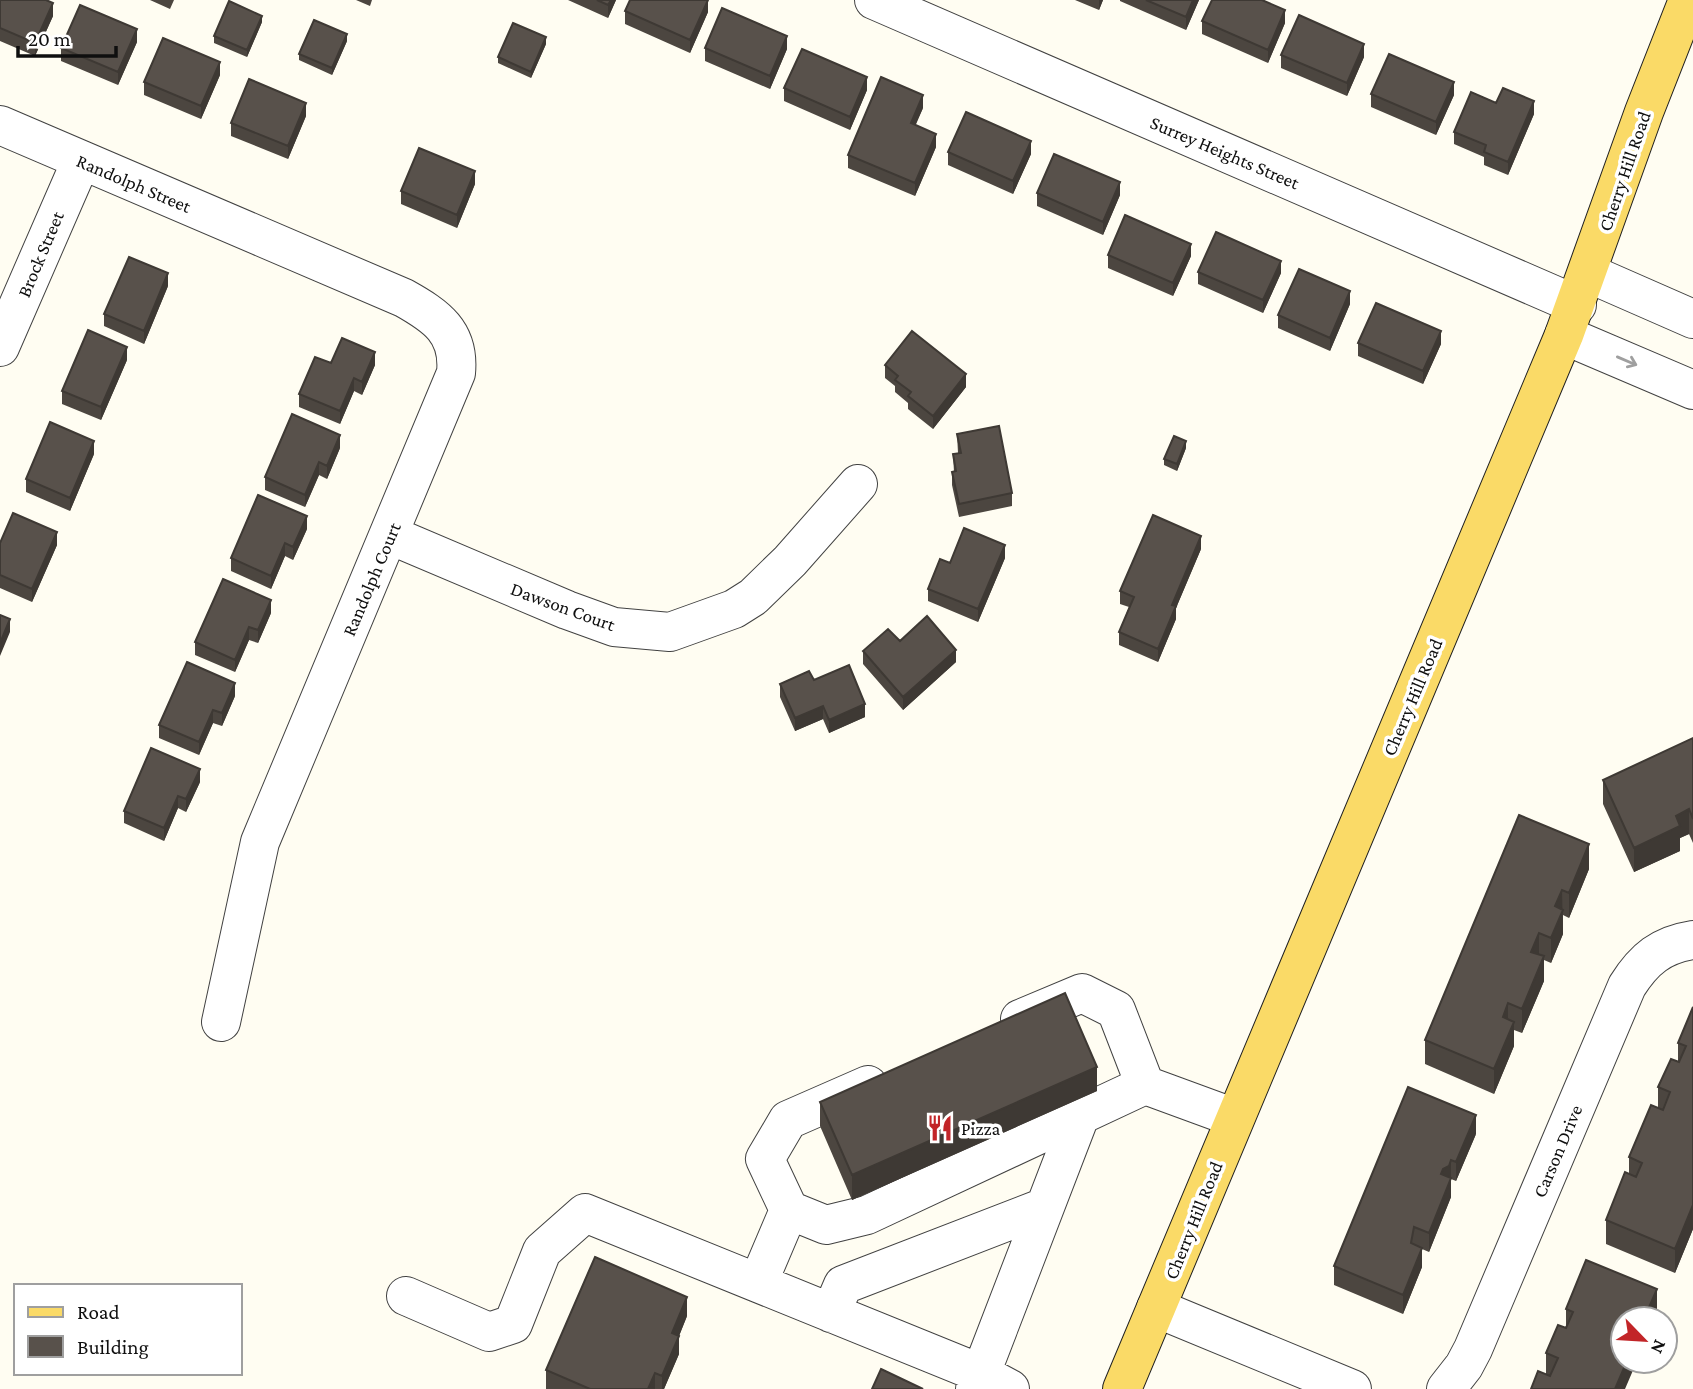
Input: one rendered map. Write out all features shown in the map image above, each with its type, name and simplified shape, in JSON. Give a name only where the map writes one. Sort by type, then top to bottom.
[{"type":"main road","name":"Cherry Hill Road","points":[[1122,1389],[1576,304],[1644,112],[1688,0]]},
{"type":"street","name":"Surrey Heights Street","points":[[874,0],[1576,304]]},
{"type":"street","name":"Randolph Street","points":[[0,125],[268,240]]},
{"type":"street","name":"Brock Street","points":[[0,347],[81,160]]},
{"type":"street","name":"Randolph Court","points":[[221,1022],[260,842],[390,535],[456,373],[457,359],[451,335],[442,323],[404,298],[268,240]]},
{"type":"street","points":[[1576,304],[1693,319]]},
{"type":"street","points":[[1576,304],[1693,390]]},
{"type":"street","name":"Dawson Court","points":[[390,535],[567,610],[614,627],[670,632],[734,609],[753,597],[790,561],[858,484]]},
{"type":"street","name":"Carson Drive","points":[[1446,1389],[1473,1349],[1627,986],[1649,957],[1667,945],[1693,940]]},
{"type":"street","points":[[992,1032],[1082,993],[1116,1010],[1145,1085]]},
{"type":"street","points":[[903,1070],[788,1120],[765,1159],[789,1210],[826,1225],[867,1215],[1145,1085],[1235,1118]]},
{"type":"street","points":[[406,1296],[489,1332],[513,1324],[542,1251],[584,1213],[831,1313],[989,1384],[1045,1207],[1080,1116]]},
{"type":"street","points":[[831,1313],[843,1284],[1045,1207]]},
{"type":"street","points":[[758,1283],[789,1210]]},
{"type":"street","points":[[1156,1308],[1352,1389]]},
{"type":"building","points":[[0,0],[46,0],[53,3],[35,43],[0,28]]},
{"type":"building","points":[[597,0],[611,0],[608,5]]},
{"type":"building","points":[[630,0],[708,0],[690,40],[625,11]]},
{"type":"building","points":[[1146,0],[1193,0],[1186,17]]},
{"type":"building","points":[[1212,0],[1262,0],[1285,10],[1268,50],[1202,21]]},
{"type":"building","points":[[229,1],[262,16],[247,50],[214,36]]},
{"type":"building","points":[[80,5],[137,29],[118,72],[61,48]]},
{"type":"building","points":[[722,8],[787,36],[770,76],[705,48]]},
{"type":"building","points":[[1299,15],[1364,44],[1347,83],[1281,55]]},
{"type":"building","points":[[314,20],[347,34],[332,68],[299,54]]},
{"type":"building","points":[[513,23],[546,37],[531,72],[498,57]]},
{"type":"building","points":[[163,38],[220,62],[201,106],[144,82]]},
{"type":"building","points":[[802,49],[867,77],[850,117],[784,88]]},
{"type":"building","points":[[1389,54],[1454,82],[1436,122],[1371,94]]},
{"type":"building","points":[[881,77],[923,95],[911,123],[936,134],[915,183],[848,155]]},
{"type":"building","points":[[249,79],[306,103],[288,146],[231,123]]},
{"type":"building","points":[[1503,88],[1534,101],[1508,162],[1484,152],[1486,145],[1454,132],[1471,92],[1496,103]]},
{"type":"building","points":[[966,112],[1031,141],[1013,181],[948,152]]},
{"type":"building","points":[[419,148],[475,171],[457,215],[401,191]]},
{"type":"building","points":[[1054,154],[1120,182],[1103,222],[1037,193]]},
{"type":"building","points":[[1125,215],[1191,244],[1173,283],[1108,255]]},
{"type":"building","points":[[1216,232],[1281,261],[1263,300],[1198,272]]},
{"type":"building","points":[[129,257],[168,273],[144,331],[104,314]]},
{"type":"building","points":[[1299,269],[1350,291],[1330,338],[1278,315]]},
{"type":"building","points":[[1376,303],[1441,331],[1423,371],[1358,343]]},
{"type":"building","points":[[88,330],[127,347],[101,407],[62,391]]},
{"type":"building","points":[[912,331],[966,374],[933,416],[908,396],[911,392],[895,380],[898,376],[885,365]]},
{"type":"building","points":[[342,338],[375,352],[362,382],[354,378],[340,411],[299,394],[315,357],[331,363]]},
{"type":"building","points":[[292,414],[340,435],[327,466],[319,462],[305,495],[265,477]]},
{"type":"building","points":[[50,422],[94,441],[70,498],[26,479]]},
{"type":"building","points":[[999,426],[1012,493],[959,504],[952,472],[956,471],[953,454],[961,453],[957,434]]},
{"type":"building","points":[[1174,436],[1186,441],[1177,464],[1164,459]]},
{"type":"building","points":[[258,495],[307,516],[293,547],[285,543],[271,576],[231,558]]},
{"type":"building","points":[[13,513],[57,532],[32,589],[0,575],[0,543]]},
{"type":"building","points":[[1153,515],[1201,536],[1172,605],[1176,606],[1158,649],[1119,632],[1134,597],[1120,591]]},
{"type":"building","points":[[964,528],[1005,545],[978,609],[928,589],[940,559],[950,563]]},
{"type":"building","points":[[223,579],[271,600],[258,630],[249,627],[235,660],[195,642]]},
{"type":"building","points":[[0,615],[10,619],[0,643]]},
{"type":"building","points":[[927,616],[956,650],[903,697],[863,651],[888,629],[900,641]]},
{"type":"building","points":[[187,662],[235,683],[222,713],[213,710],[199,742],[159,725]]},
{"type":"building","points":[[849,665],[865,704],[829,720],[823,706],[795,718],[780,684],[809,671],[814,680]]},
{"type":"building","points":[[1693,738],[1693,819],[1689,809],[1676,816],[1680,826],[1634,848],[1603,780]]},
{"type":"building","points":[[151,748],[200,769],[186,799],[178,796],[164,828],[124,811]]},
{"type":"building","points":[[1519,815],[1589,844],[1569,893],[1562,890],[1555,906],[1563,910],[1551,938],[1539,933],[1531,952],[1544,956],[1522,1009],[1508,1003],[1503,1017],[1514,1022],[1494,1069],[1425,1040]]},
{"type":"building","points":[[1065,993],[1097,1067],[852,1175],[820,1102]]},
{"type":"building","points":[[1693,1007],[1693,1205],[1675,1249],[1606,1220],[1625,1172],[1636,1177],[1642,1163],[1629,1157],[1651,1105],[1663,1110],[1670,1092],[1658,1087],[1671,1059],[1679,1062],[1686,1046],[1678,1043]]},
{"type":"building","points":[[1408,1087],[1476,1115],[1456,1162],[1451,1160],[1441,1174],[1451,1178],[1429,1233],[1414,1227],[1411,1243],[1422,1248],[1403,1295],[1334,1266]]},
{"type":"building","points":[[595,1257],[687,1297],[672,1333],[679,1336],[662,1376],[655,1373],[648,1389],[590,1389],[546,1370]]},
{"type":"building","points":[[1586,1260],[1657,1289],[1650,1305],[1609,1305],[1609,1375],[1621,1375],[1615,1389],[1531,1389],[1538,1371],[1550,1376],[1558,1358],[1546,1353],[1558,1325],[1566,1328],[1573,1312],[1566,1309]]},
{"type":"building","points":[[881,1369],[923,1389],[872,1389]]},
{"type":"place","name":"Pizza","points":[[940,1128]]}]
